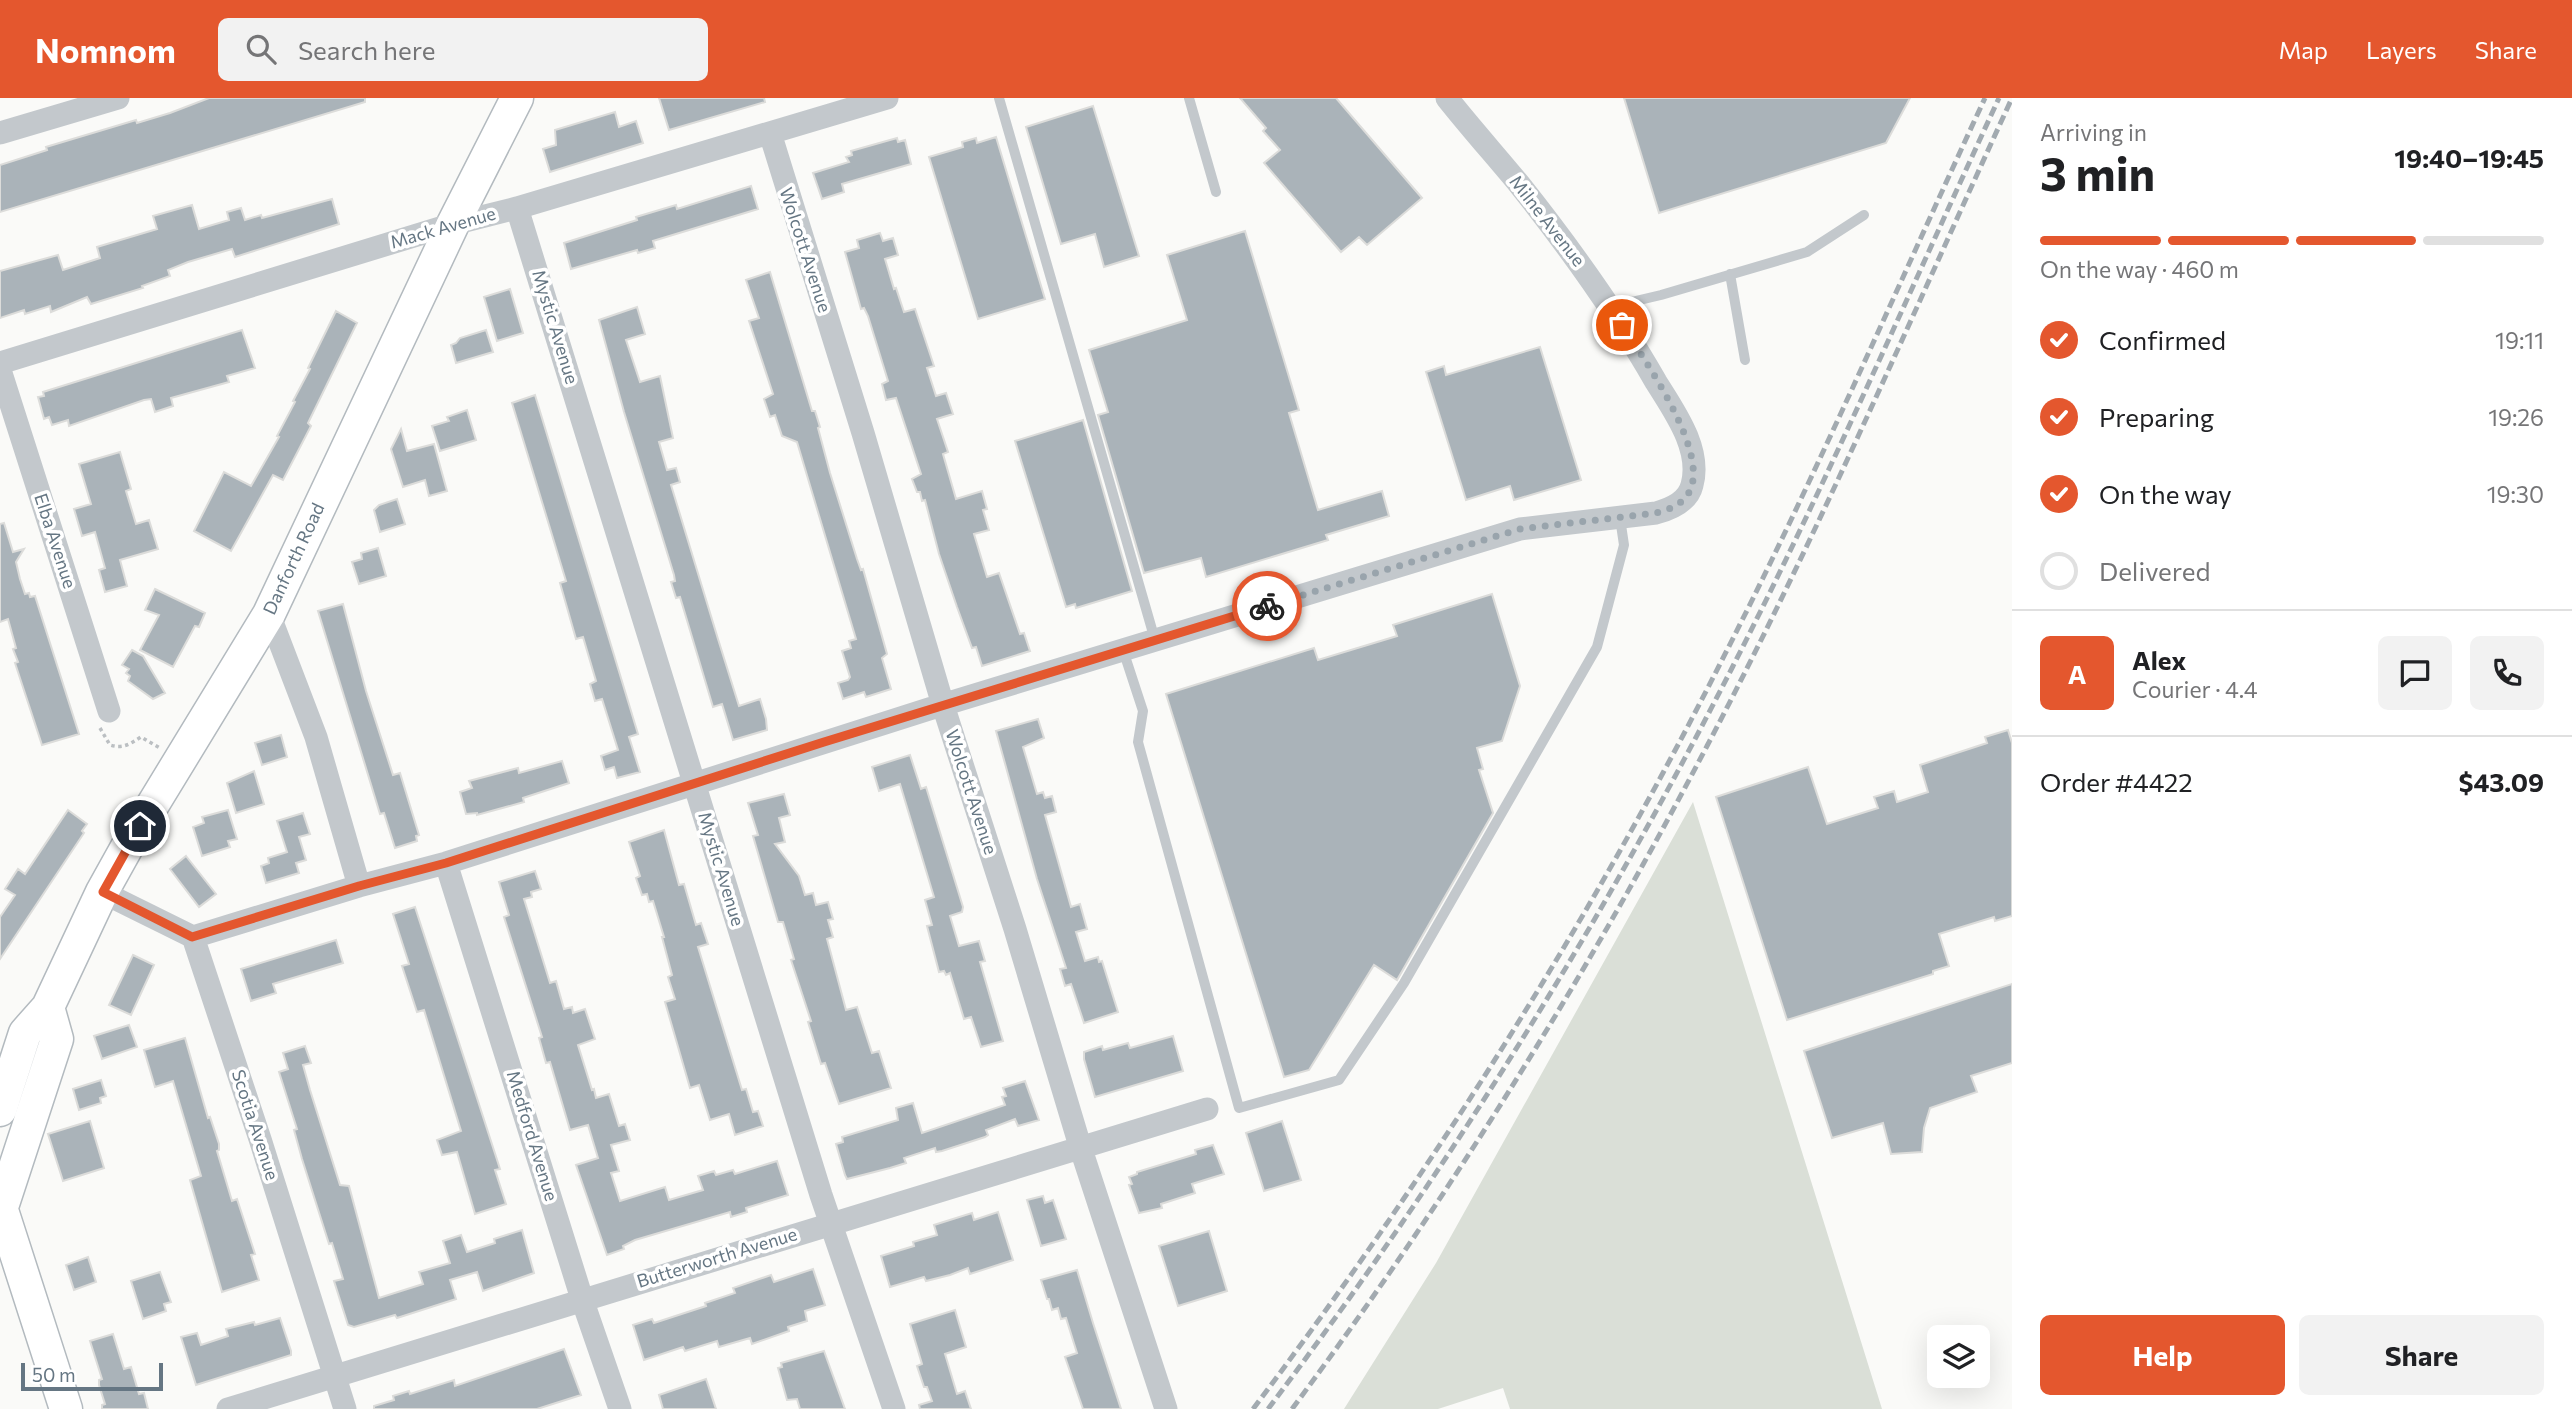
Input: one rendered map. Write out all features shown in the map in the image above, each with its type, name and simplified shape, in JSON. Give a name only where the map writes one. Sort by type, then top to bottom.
[{"type":"main road","name":"Danforth Road","points":[[0,1110],[25,1033],[48,1007],[133,836],[269,614],[453,224],[517,98]]},
{"type":"main road","points":[[48,1007],[57,1039],[0,1208],[66,1409]]},
{"type":"street","name":"Mack Avenue","points":[[0,363],[453,224],[517,208],[887,98]]},
{"type":"street","name":"Milne Avenue","points":[[192,937],[359,886],[446,863],[694,782],[1520,529],[1656,513],[1677,505],[1687,496],[1692,485],[1694,464],[1682,426],[1589,275],[1447,98]]},
{"type":"street","points":[[0,133],[103,100]]},
{"type":"street","name":"Wolcott Avenue","points":[[770,133],[863,433],[943,705],[1015,929],[1080,1146],[1166,1409]]},
{"type":"street","name":"Mystic Avenue","points":[[517,208],[831,1223],[894,1409]]},
{"type":"street","name":"Elba Avenue","points":[[0,370],[105,720]]},
{"type":"street","points":[[269,614],[316,737],[359,886]]},
{"type":"street","name":"Medford Avenue","points":[[446,863],[582,1299],[620,1409]]},
{"type":"street","points":[[103,892],[192,937]]},
{"type":"street","name":"Scotia Avenue","points":[[192,937],[260,1139],[345,1409]]},
{"type":"street","name":"Butterworth Avenue","points":[[228,1409],[1207,1109]]},
{"type":"lane","points":[[999,98],[1155,640]]},
{"type":"lane","points":[[1189,98],[1216,192]]},
{"type":"lane","points":[[1610,307],[1807,252],[1864,215]]},
{"type":"lane","points":[[1730,274],[1745,360]]},
{"type":"lane","points":[[1123,650],[1143,711],[1138,742],[1239,1108],[1339,1080],[1404,984],[1597,647],[1624,545],[1620,518]]},
{"type":"path","points":[[105,720],[110,745],[128,745],[141,737],[158,746]]},
{"type":"shaded area","points":[[1693,802],[1882,1409],[1510,1409],[1503,1388],[1438,1409],[1344,1409],[1436,1263]]},
{"type":"building","points":[[209,98],[365,98],[365,102],[0,212],[0,165],[47,150],[46,147],[136,120],[137,123]]},
{"type":"building","points":[[659,98],[764,98],[765,102],[669,130]]},
{"type":"building","points":[[1240,98],[1336,98],[1422,198],[1367,245],[1359,237],[1341,252],[1264,163],[1280,150],[1263,131],[1266,128]]},
{"type":"building","points":[[1624,98],[1910,98],[1886,143],[1659,213]]},
{"type":"building","points":[[1093,106],[1139,256],[1104,267],[1095,234],[1061,244],[1026,127]]},
{"type":"building","points":[[615,112],[619,127],[636,121],[643,143],[550,172],[543,149],[556,145],[555,130]]},
{"type":"building","points":[[996,137],[1045,299],[978,319],[929,157],[963,147],[962,142],[976,138],[977,143]]},
{"type":"building","points":[[897,138],[898,142],[905,140],[911,164],[842,184],[844,192],[822,199],[813,173],[849,162],[846,157],[852,155],[851,151]]},
{"type":"building","points":[[751,186],[758,209],[653,241],[655,248],[638,253],[637,250],[571,269],[564,243],[637,220],[636,217],[676,205],[677,209]]},
{"type":"building","points":[[332,199],[339,224],[235,257],[232,249],[188,262],[168,270],[170,276],[142,286],[143,288],[91,304],[87,297],[51,312],[50,306],[25,314],[24,310],[0,318],[0,271],[58,255],[63,270],[100,258],[97,247],[157,229],[153,216],[192,205],[199,229],[229,220],[227,212],[241,208],[245,220]]},
{"type":"building","points":[[1245,231],[1299,410],[1289,413],[1318,510],[1382,491],[1389,516],[1326,535],[1328,540],[1206,577],[1201,558],[1144,573],[1098,415],[1108,412],[1089,350],[1187,320],[1167,255]]},
{"type":"building","points":[[880,233],[883,241],[893,238],[898,255],[885,259],[894,289],[896,288],[904,312],[915,309],[934,366],[927,368],[936,396],[946,393],[953,414],[937,419],[948,452],[943,454],[956,499],[982,491],[987,509],[983,510],[989,530],[974,534],[987,577],[999,573],[1020,634],[1024,633],[1030,651],[982,666],[976,647],[972,648],[957,607],[925,500],[922,501],[912,479],[921,474],[896,398],[886,400],[882,384],[888,381],[868,316],[864,308],[861,309],[845,252],[859,248],[857,240]]},
{"type":"building","points":[[770,272],[812,411],[815,411],[820,427],[818,428],[830,473],[857,559],[861,570],[863,569],[887,654],[882,658],[891,689],[866,697],[864,692],[843,699],[838,683],[850,677],[842,651],[851,648],[849,641],[856,639],[797,442],[782,436],[775,415],[770,417],[764,399],[773,394],[749,321],[759,318],[746,280]]},
{"type":"building","points":[[510,289],[523,333],[497,341],[484,297]]},
{"type":"building","points":[[637,307],[645,334],[626,340],[640,382],[660,376],[673,438],[659,442],[667,470],[676,468],[680,482],[671,485],[718,639],[739,706],[760,699],[766,719],[767,730],[733,740],[722,704],[713,707],[680,597],[676,598],[671,582],[675,581],[674,575],[599,320]]},
{"type":"building","points":[[336,311],[357,323],[308,423],[311,426],[283,480],[273,475],[231,551],[194,531],[224,472],[251,486],[279,437],[277,436]]},
{"type":"building","points":[[242,330],[255,368],[227,376],[229,382],[171,398],[173,406],[155,412],[151,399],[69,426],[68,420],[52,425],[49,417],[44,419],[38,397],[44,396],[43,392]]},
{"type":"building","points":[[486,330],[493,352],[456,363],[451,345],[460,338]]},
{"type":"building","points":[[1540,347],[1581,480],[1514,500],[1510,486],[1466,500],[1426,372],[1444,366],[1446,375]]},
{"type":"building","points":[[535,395],[638,734],[629,737],[640,772],[617,778],[614,767],[605,770],[601,756],[618,750],[602,699],[595,701],[590,684],[596,681],[583,637],[576,639],[560,583],[566,581],[512,403]]},
{"type":"building","points":[[467,410],[476,440],[440,451],[432,426],[449,421],[447,417]]},
{"type":"building","points":[[1083,420],[1132,591],[1076,608],[1075,604],[1066,607],[1015,441]]},
{"type":"building","points":[[401,429],[407,451],[434,444],[447,491],[429,496],[425,480],[403,487],[391,449]]},
{"type":"building","points":[[120,452],[131,489],[126,491],[136,524],[149,520],[158,549],[120,560],[127,586],[105,592],[99,570],[105,568],[95,532],[82,536],[74,509],[91,504],[79,464]]},
{"type":"building","points":[[397,499],[405,524],[380,532],[374,510],[379,505]]},
{"type":"building","points":[[4,523],[13,552],[24,549],[16,562],[20,579],[25,594],[35,596],[79,734],[42,745],[15,663],[18,662],[13,649],[16,648],[8,619],[0,622],[0,524]]},
{"type":"building","points":[[378,548],[386,576],[359,584],[352,562],[362,559],[361,553]]},
{"type":"building","points":[[155,589],[205,613],[173,667],[140,650],[159,615],[145,610]]},
{"type":"building","points":[[1492,594],[1520,686],[1502,741],[1477,748],[1483,769],[1479,770],[1493,813],[1397,980],[1374,965],[1309,1070],[1284,1077],[1166,694],[1314,648],[1318,660],[1397,636],[1393,625]]},
{"type":"building","points":[[343,604],[366,691],[393,775],[400,773],[419,835],[416,836],[417,841],[395,848],[384,813],[380,814],[318,611]]},
{"type":"building","points":[[132,650],[143,656],[165,693],[153,699],[128,681],[130,676],[126,673],[129,669],[122,665]]},
{"type":"building","points":[[1038,719],[1044,738],[1023,747],[1037,794],[1043,792],[1045,798],[1052,796],[1056,812],[1045,815],[1071,907],[1080,904],[1087,929],[1076,932],[1085,961],[1098,957],[1099,962],[1102,961],[1118,1012],[1084,1023],[1071,984],[1065,986],[1060,969],[1066,968],[1037,879],[996,731]]},
{"type":"building","points":[[2008,730],[2012,743],[2012,916],[1995,921],[1994,917],[1939,934],[1949,966],[1933,971],[1933,974],[1787,1020],[1716,797],[1808,767],[1827,824],[1878,808],[1874,797],[1894,791],[1897,802],[1928,792],[1920,765],[1987,743],[1985,737]]},
{"type":"building","points":[[281,735],[287,757],[262,765],[255,743]]},
{"type":"building","points":[[910,755],[921,789],[926,787],[963,907],[962,912],[950,916],[959,946],[979,941],[985,961],[980,962],[1003,1041],[981,1047],[971,1017],[964,1019],[950,973],[946,975],[944,971],[939,972],[927,926],[932,925],[925,900],[934,897],[900,784],[879,791],[872,767]]},
{"type":"building","points":[[562,761],[569,783],[523,798],[524,802],[477,815],[466,814],[460,792],[472,788],[469,781],[518,768],[519,773]]},
{"type":"building","points":[[254,771],[264,804],[236,813],[227,783]]},
{"type":"building","points":[[784,794],[790,815],[779,818],[785,842],[775,844],[799,876],[805,895],[813,893],[816,905],[828,902],[833,919],[828,920],[833,937],[827,939],[846,1010],[857,1007],[872,1053],[879,1051],[891,1088],[839,1104],[825,1063],[821,1064],[783,922],[778,922],[753,836],[758,835],[748,803]]},
{"type":"building","points":[[68,810],[87,824],[82,831],[84,833],[0,959],[0,917],[15,895],[5,889],[18,869],[25,874]]},
{"type":"building","points":[[228,810],[237,839],[228,841],[230,847],[202,856],[193,827],[204,823],[202,817]]},
{"type":"building","points":[[303,813],[310,834],[299,837],[306,860],[296,863],[299,873],[266,883],[261,866],[269,863],[268,858],[287,852],[277,821]]},
{"type":"building","points":[[664,830],[679,885],[684,884],[696,925],[701,923],[708,944],[698,947],[742,1090],[746,1089],[753,1112],[758,1111],[763,1126],[735,1135],[729,1114],[710,1120],[699,1085],[690,1088],[665,1002],[675,999],[668,977],[672,975],[664,937],[653,901],[649,902],[647,894],[642,895],[636,878],[640,876],[629,842]]},
{"type":"building","points":[[186,856],[216,894],[199,907],[170,869]]},
{"type":"building","points":[[535,871],[541,889],[531,892],[532,897],[524,899],[550,983],[556,981],[564,1009],[572,1007],[573,1013],[585,1009],[595,1039],[578,1045],[592,1090],[594,1089],[596,1098],[609,1094],[619,1126],[625,1124],[630,1140],[611,1145],[619,1171],[611,1173],[620,1201],[665,1187],[669,1200],[703,1190],[698,1176],[714,1171],[716,1175],[733,1170],[735,1174],[777,1161],[788,1195],[746,1208],[747,1212],[731,1217],[730,1212],[635,1240],[623,1246],[624,1249],[607,1255],[576,1165],[598,1158],[588,1125],[570,1130],[550,1062],[546,1063],[539,1038],[542,1037],[504,917],[509,915],[499,882]]},
{"type":"building","points":[[415,907],[500,1169],[495,1170],[506,1204],[475,1214],[457,1152],[442,1155],[437,1140],[461,1131],[424,1010],[417,1012],[402,966],[409,964],[393,914]]},
{"type":"building","points":[[336,940],[343,963],[273,984],[276,993],[251,1001],[241,969]]},
{"type":"building","points":[[133,955],[154,965],[131,1015],[109,1005]]},
{"type":"building","points":[[2012,984],[2012,1063],[1971,1076],[1977,1092],[1930,1108],[1924,1128],[1922,1152],[1891,1154],[1883,1123],[1832,1138],[1804,1051]]},
{"type":"building","points":[[129,1025],[137,1047],[102,1059],[94,1036]]},
{"type":"building","points":[[1173,1036],[1183,1071],[1095,1097],[1084,1052],[1102,1046],[1103,1050],[1128,1043],[1130,1048]]},
{"type":"building","points":[[185,1038],[208,1118],[210,1117],[219,1144],[217,1151],[232,1201],[237,1199],[255,1254],[251,1255],[259,1280],[222,1292],[190,1180],[201,1176],[173,1081],[155,1087],[144,1050]]},
{"type":"building","points":[[305,1046],[311,1063],[303,1065],[310,1090],[340,1185],[349,1186],[379,1298],[423,1284],[419,1272],[450,1263],[443,1241],[461,1235],[467,1252],[522,1230],[534,1273],[483,1291],[477,1272],[450,1280],[456,1299],[397,1318],[395,1315],[354,1327],[348,1325],[334,1281],[343,1279],[302,1159],[294,1130],[297,1129],[279,1072],[288,1069],[283,1053]]},
{"type":"building","points":[[101,1080],[106,1096],[100,1098],[101,1103],[79,1110],[73,1089]]},
{"type":"building","points":[[1025,1081],[1039,1120],[1018,1126],[1015,1119],[986,1130],[988,1135],[985,1137],[942,1151],[936,1152],[935,1148],[904,1158],[906,1163],[847,1179],[836,1144],[843,1142],[842,1137],[898,1120],[896,1108],[913,1103],[922,1133],[1005,1105],[1003,1088]]},
{"type":"building","points":[[90,1121],[104,1168],[63,1181],[48,1134]]},
{"type":"building","points":[[1282,1121],[1301,1180],[1264,1191],[1246,1133]]},
{"type":"building","points":[[1213,1145],[1224,1174],[1192,1184],[1195,1193],[1161,1204],[1162,1208],[1139,1213],[1129,1185],[1132,1184],[1129,1177],[1137,1172],[1196,1154],[1195,1150]]},
{"type":"building","points":[[1043,1196],[1045,1203],[1053,1200],[1066,1239],[1041,1246],[1027,1200]]},
{"type":"building","points":[[998,1212],[1013,1260],[970,1274],[968,1268],[926,1281],[924,1277],[890,1287],[881,1256],[914,1246],[913,1242],[937,1235],[934,1225],[972,1213],[974,1220]]},
{"type":"building","points":[[1209,1231],[1227,1291],[1178,1306],[1159,1246]]},
{"type":"building","points":[[88,1257],[96,1282],[74,1290],[66,1265]]},
{"type":"building","points":[[813,1269],[825,1305],[805,1311],[807,1321],[788,1327],[789,1331],[752,1344],[750,1338],[719,1347],[717,1341],[685,1351],[683,1347],[644,1360],[633,1325],[652,1319],[654,1323],[706,1306],[705,1303],[735,1293],[733,1288],[771,1275],[774,1282]]},
{"type":"building","points":[[1077,1270],[1121,1409],[1083,1409],[1065,1357],[1077,1353],[1066,1318],[1061,1319],[1058,1308],[1052,1310],[1041,1280]]},
{"type":"building","points":[[160,1272],[171,1302],[164,1304],[166,1311],[143,1319],[131,1281]]},
{"type":"building","points":[[955,1310],[966,1347],[945,1354],[957,1394],[965,1391],[971,1409],[920,1409],[919,1405],[932,1401],[917,1366],[922,1364],[910,1324]]},
{"type":"building","points":[[280,1318],[291,1355],[196,1385],[181,1337],[197,1333],[201,1345],[228,1336],[226,1329]]},
{"type":"building","points":[[113,1334],[124,1369],[131,1367],[139,1394],[144,1393],[148,1409],[102,1409],[105,1404],[99,1380],[102,1379],[90,1341]]},
{"type":"building","points":[[564,1349],[581,1395],[537,1409],[374,1409],[374,1406],[394,1400],[393,1396],[409,1391],[410,1394],[454,1380],[455,1386]]},
{"type":"building","points":[[824,1351],[845,1409],[800,1409],[797,1399],[787,1400],[778,1368],[782,1367],[781,1363]]},
{"type":"building","points":[[706,1379],[716,1409],[663,1409],[659,1395]]},
{"type":"railway","points":[[1253,1409],[1319,1320],[1445,1138],[1618,855],[1757,591],[1985,98]]},
{"type":"railway","points":[[1268,1409],[1333,1321],[1457,1140],[1517,1048],[1629,859],[1768,596],[1836,455],[1999,98]]},
{"type":"railway","points":[[1292,1409],[1350,1330],[1460,1168],[1564,1002],[1661,832],[1787,586],[2012,98]]},
{"type":"way so far","points":[[1267,606],[1520,529],[1656,513],[1677,505],[1687,496],[1692,485],[1694,464],[1690,446],[1682,426],[1622,325]]},
{"type":"route","points":[[140,826],[103,892],[192,937],[359,886],[446,863],[679,787],[1267,606]]}]
